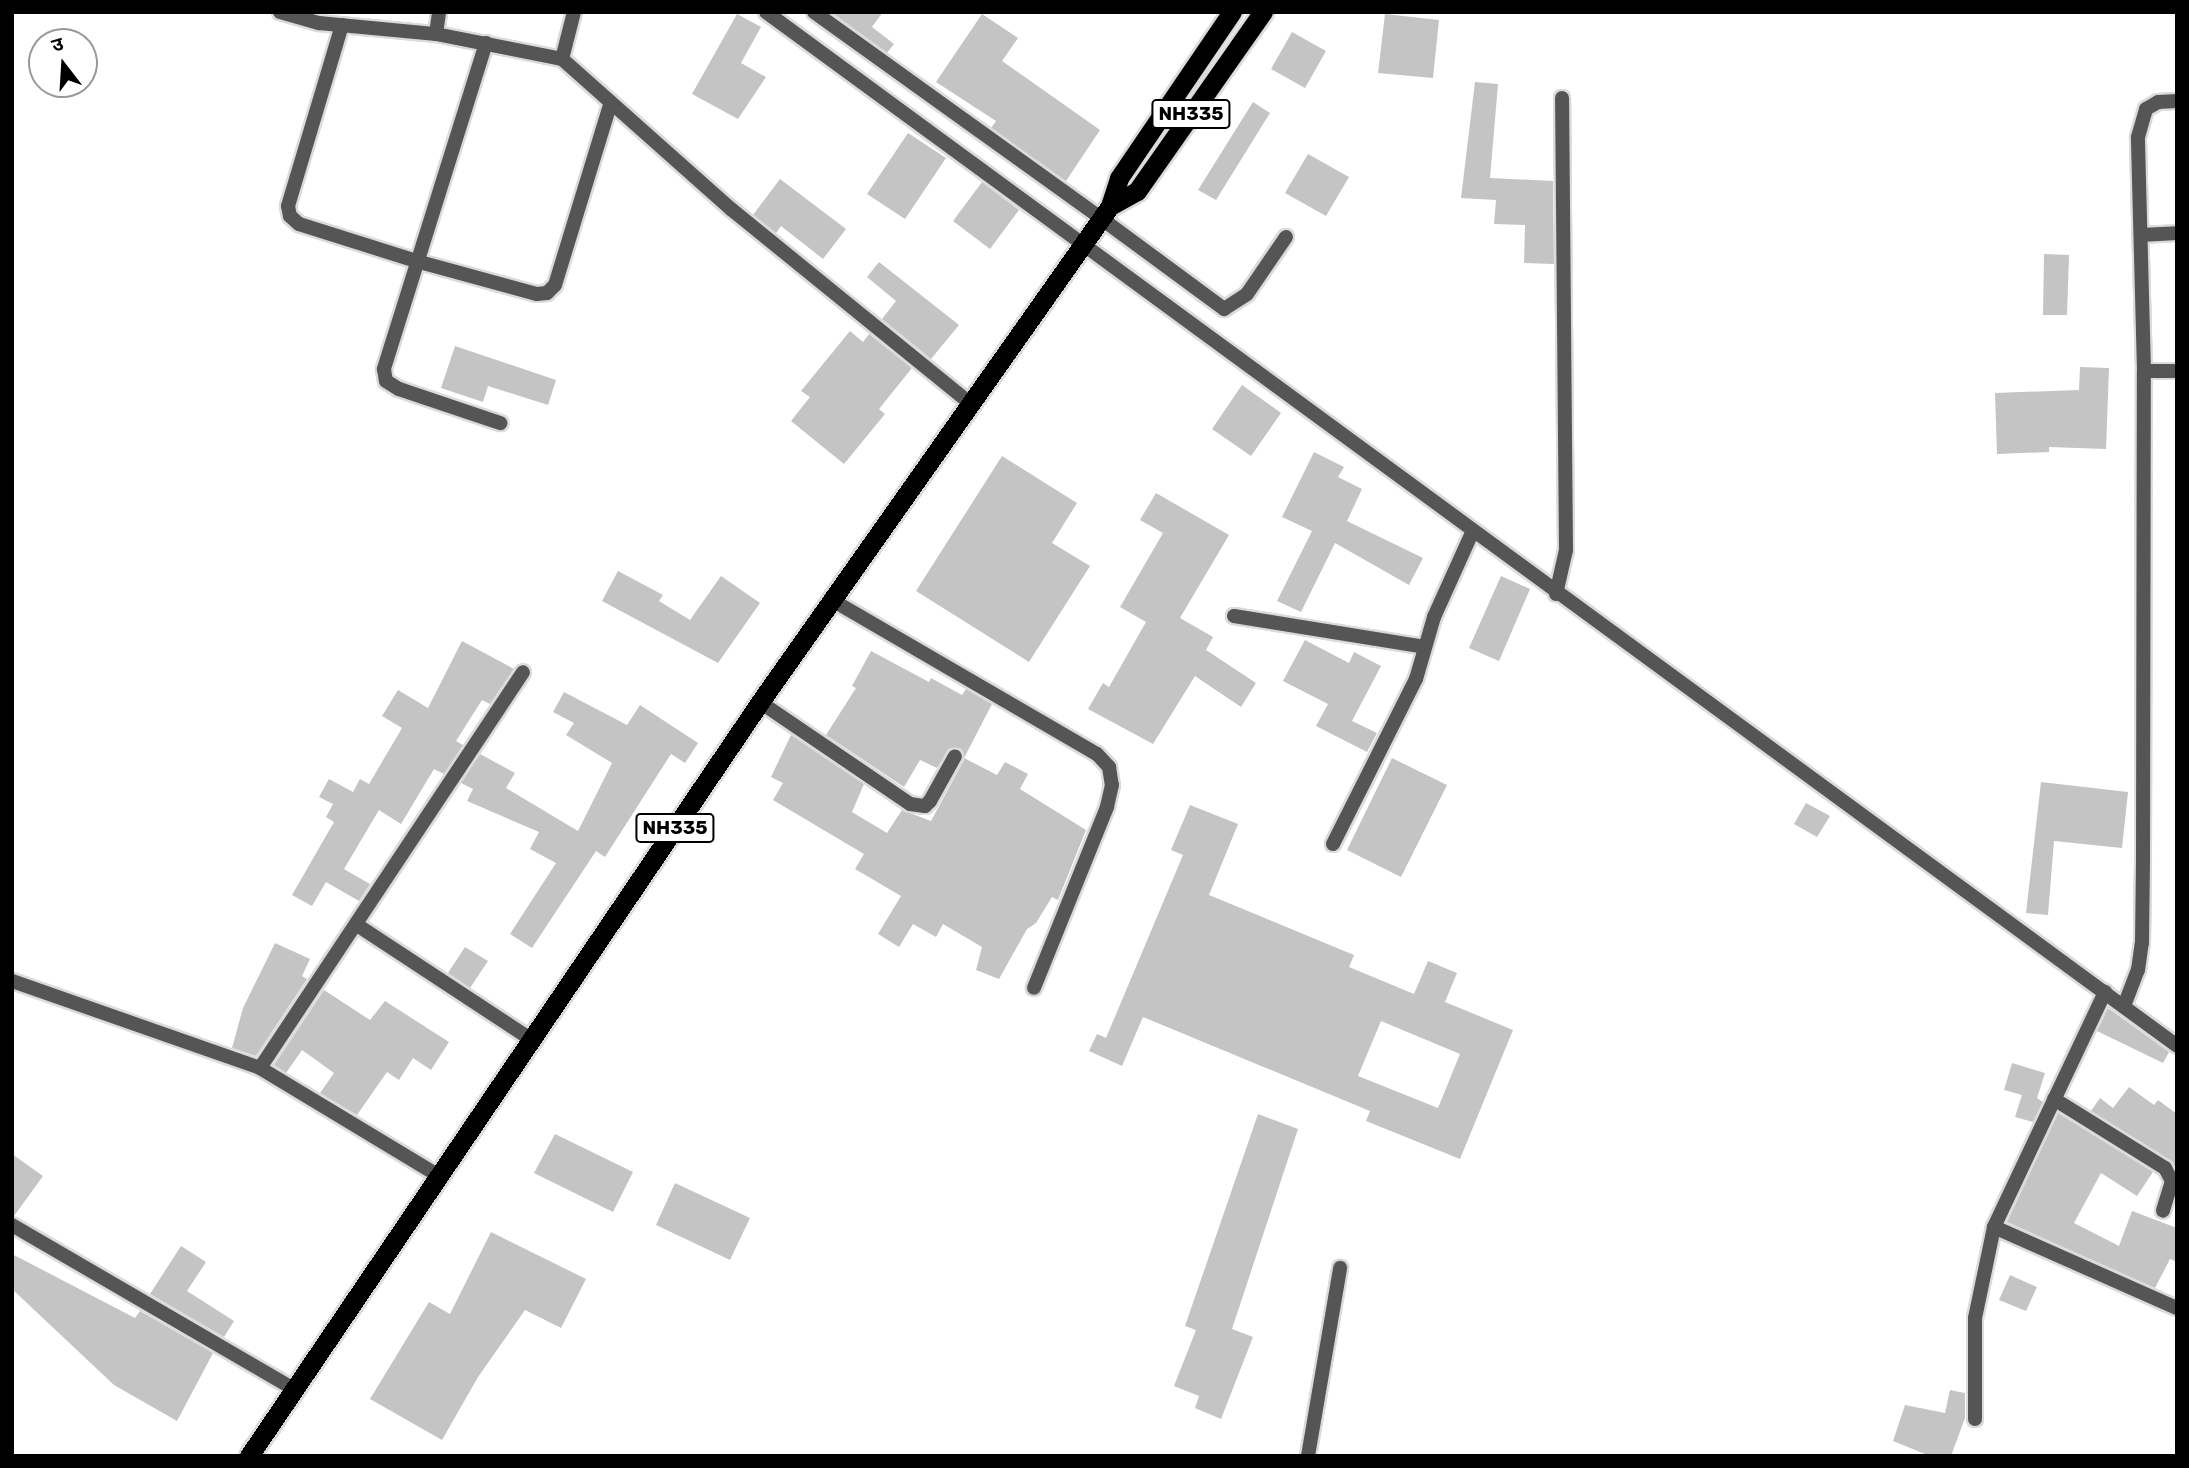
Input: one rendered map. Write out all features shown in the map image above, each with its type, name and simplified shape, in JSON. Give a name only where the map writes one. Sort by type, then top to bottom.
[{"type":"highway","name":"NH335","points":[[248,1456],[441,1177],[760,702],[1106,212],[1119,178],[1232,12]]},
{"type":"highway","name":"NH335","points":[[1106,212],[1137,191],[1263,12]]},
{"type":"street","points":[[280,12],[342,25],[436,34],[562,59],[730,209],[972,405]]},
{"type":"street","points":[[436,34],[439,12]]},
{"type":"street","points":[[562,59],[574,12]]},
{"type":"street","points":[[766,12],[1472,533],[2177,1046]]},
{"type":"street","points":[[814,12],[1106,212],[1224,309],[1247,295],[1286,237]]},
{"type":"street","points":[[342,25],[288,206],[290,216],[299,224],[416,261],[537,294],[547,293],[555,285],[611,102]]},
{"type":"street","points":[[485,43],[386,354],[386,381],[500,423]]},
{"type":"street","points":[[1556,594],[1566,550],[1562,98]]},
{"type":"street","points":[[2124,1006],[2138,970],[2142,943],[2144,371],[2139,120],[2158,103],[2177,102]]},
{"type":"street","points":[[2141,235],[2177,233]]},
{"type":"street","points":[[2144,371],[2177,371]]},
{"type":"street","points":[[1333,844],[1416,679],[1425,647],[1472,533]]},
{"type":"street","points":[[832,600],[1097,754],[1109,767],[1112,785],[1107,807],[1034,988]]},
{"type":"street","points":[[1234,616],[1425,647]]},
{"type":"street","points":[[260,1068],[523,672]]},
{"type":"street","points":[[760,702],[910,804],[925,806],[930,801],[955,756]]},
{"type":"street","points":[[357,925],[532,1040]]},
{"type":"street","points":[[12,981],[260,1068],[441,1177]]},
{"type":"street","points":[[1975,1419],[1975,1318],[1994,1227],[2105,992]]},
{"type":"street","points":[[2054,1099],[2165,1168],[2172,1181],[2163,1211]]},
{"type":"street","points":[[12,1225],[295,1390]]},
{"type":"street","points":[[1994,1227],[2177,1308]]},
{"type":"street","points":[[1308,1456],[1340,1268]]},
{"type":"building","points":[[831,12],[883,12],[872,27],[894,44],[887,53]]},
{"type":"building","points":[[737,14],[761,27],[741,63],[766,77],[738,119],[692,94]]},
{"type":"building","points":[[982,14],[1018,38],[1002,61],[1100,130],[1066,181],[991,128],[996,121],[936,82]]},
{"type":"building","points":[[1385,14],[1439,20],[1433,78],[1378,73]]},
{"type":"building","points":[[1292,32],[1326,51],[1305,88],[1271,69]]},
{"type":"building","points":[[1475,82],[1498,84],[1490,178],[1553,181],[1554,264],[1524,263],[1525,225],[1494,224],[1496,200],[1461,198]]},
{"type":"building","points":[[1253,102],[1270,113],[1216,200],[1198,190]]},
{"type":"building","points":[[908,133],[946,158],[905,219],[867,194]]},
{"type":"building","points":[[1308,154],[1349,177],[1326,216],[1285,193]]},
{"type":"building","points":[[780,179],[846,229],[823,259],[781,226],[776,233],[753,215]]},
{"type":"building","points":[[982,182],[1019,210],[990,249],[953,221]]},
{"type":"building","points":[[2044,254],[2069,255],[2067,315],[2043,315]]},
{"type":"building","points":[[879,262],[959,325],[931,359],[882,319],[896,301],[867,277]]},
{"type":"building","points":[[850,331],[863,342],[869,334],[912,368],[879,409],[885,414],[844,464],[791,421],[810,397],[801,391]]},
{"type":"building","points":[[455,346],[556,380],[548,405],[488,386],[483,402],[441,388]]},
{"type":"building","points":[[2080,367],[2109,368],[2106,449],[2049,447],[2049,452],[1997,454],[1995,393],[2079,390]]},
{"type":"building","points":[[1242,385],[1281,413],[1251,456],[1212,429]]},
{"type":"building","points":[[1314,452],[1344,467],[1338,477],[1362,489],[1347,521],[1423,558],[1409,585],[1335,543],[1301,612],[1277,601],[1312,531],[1282,517]]},
{"type":"building","points":[[1002,456],[1077,503],[1052,543],[1090,566],[1029,662],[916,591]]},
{"type":"building","points":[[1156,493],[1229,535],[1180,618],[1213,637],[1206,650],[1256,683],[1241,707],[1195,676],[1153,744],[1088,709],[1103,683],[1109,687],[1146,622],[1120,607],[1163,533],[1140,520]]},
{"type":"building","points":[[618,571],[663,595],[659,601],[690,620],[721,576],[760,603],[718,663],[602,601]]},
{"type":"building","points":[[1501,576],[1530,589],[1499,661],[1469,648]]},
{"type":"building","points":[[1305,640],[1349,663],[1354,652],[1381,666],[1352,721],[1377,733],[1367,752],[1316,726],[1328,704],[1283,681]]},
{"type":"building","points":[[462,641],[514,669],[490,704],[482,700],[456,741],[463,745],[444,774],[434,769],[401,824],[379,810],[344,869],[370,884],[359,901],[326,882],[312,906],[292,895],[334,822],[326,817],[333,804],[319,797],[329,779],[353,792],[360,779],[369,784],[402,728],[382,716],[398,690],[428,708]]},
{"type":"building","points":[[871,651],[929,682],[931,678],[962,695],[966,689],[992,704],[964,758],[997,775],[1005,762],[1028,774],[1020,789],[1086,830],[1058,900],[1052,897],[1036,923],[1027,929],[999,979],[976,970],[982,947],[943,924],[936,937],[913,924],[899,947],[878,934],[901,896],[855,869],[864,854],[773,800],[783,783],[771,777],[791,735],[864,784],[852,812],[887,833],[902,810],[931,821],[964,760],[960,748],[950,748],[937,768],[920,760],[904,787],[826,735],[856,688],[852,686]]},
{"type":"building","points":[[564,692],[627,725],[640,705],[698,743],[685,763],[671,754],[605,857],[596,851],[532,948],[510,934],[556,863],[530,849],[539,832],[467,801],[473,789],[461,783],[480,754],[515,773],[506,788],[578,831],[612,763],[566,735],[574,723],[553,712]]},
{"type":"building","points":[[1392,758],[1447,785],[1401,877],[1347,850]]},
{"type":"building","points":[[2041,782],[2128,792],[2122,848],[2054,841],[2048,915],[2026,913]]},
{"type":"building","points":[[1806,803],[1830,816],[1817,837],[1794,824]]},
{"type":"building","points":[[1190,805],[1238,824],[1209,895],[1354,955],[1349,967],[1414,994],[1428,961],[1457,973],[1445,1002],[1513,1030],[1460,1159],[1366,1121],[1370,1111],[1143,1017],[1122,1066],[1089,1051],[1097,1034],[1106,1038],[1183,855],[1171,850]],"holes":[[[1381,1021],[1460,1054],[1438,1108],[1358,1076]]]},
{"type":"building","points":[[275,943],[310,959],[302,976],[307,979],[256,1056],[232,1048],[243,1008]]},
{"type":"building","points":[[465,947],[488,961],[470,988],[448,973]]},
{"type":"building","points":[[324,990],[370,1020],[385,1001],[449,1042],[431,1070],[413,1058],[399,1080],[387,1072],[357,1115],[320,1093],[334,1073],[302,1050],[286,1073],[274,1065]]},
{"type":"building","points":[[2108,1008],[2169,1052],[2163,1063],[2097,1031]]},
{"type":"building","points":[[2012,1063],[2045,1073],[2037,1098],[2043,1102],[2033,1122],[2015,1117],[2022,1095],[2004,1090]]},
{"type":"building","points":[[2129,1087],[2154,1105],[2158,1100],[2177,1114],[2177,1170],[2170,1160],[2091,1111],[2100,1098],[2113,1108]]},
{"type":"building","points":[[2058,1113],[2153,1172],[2137,1196],[2101,1173],[2074,1223],[2119,1246],[2132,1211],[2177,1228],[2177,1262],[2170,1259],[2155,1288],[2007,1222]]},
{"type":"building","points":[[1258,1114],[1298,1129],[1232,1329],[1253,1337],[1221,1419],[1195,1408],[1199,1396],[1174,1386],[1196,1330],[1185,1326]]},
{"type":"building","points":[[555,1134],[633,1172],[613,1212],[534,1173]]},
{"type":"building","points":[[12,1154],[43,1176],[14,1216],[12,1215]]},
{"type":"building","points":[[675,1183],[750,1218],[730,1260],[656,1225]]},
{"type":"building","points":[[491,1232],[586,1279],[561,1328],[525,1310],[478,1377],[442,1440],[370,1399],[429,1302],[450,1314]]},
{"type":"building","points":[[181,1246],[206,1262],[187,1291],[234,1321],[224,1337],[150,1294]]},
{"type":"building","points":[[12,1254],[135,1318],[140,1311],[213,1353],[177,1421],[114,1385],[12,1289]]},
{"type":"building","points":[[2010,1275],[2037,1287],[2026,1311],[1999,1300]]},
{"type":"building","points":[[1950,1390],[1965,1393],[1965,1418],[1951,1456],[1930,1456],[1893,1441],[1905,1405],[1945,1413]]}]
